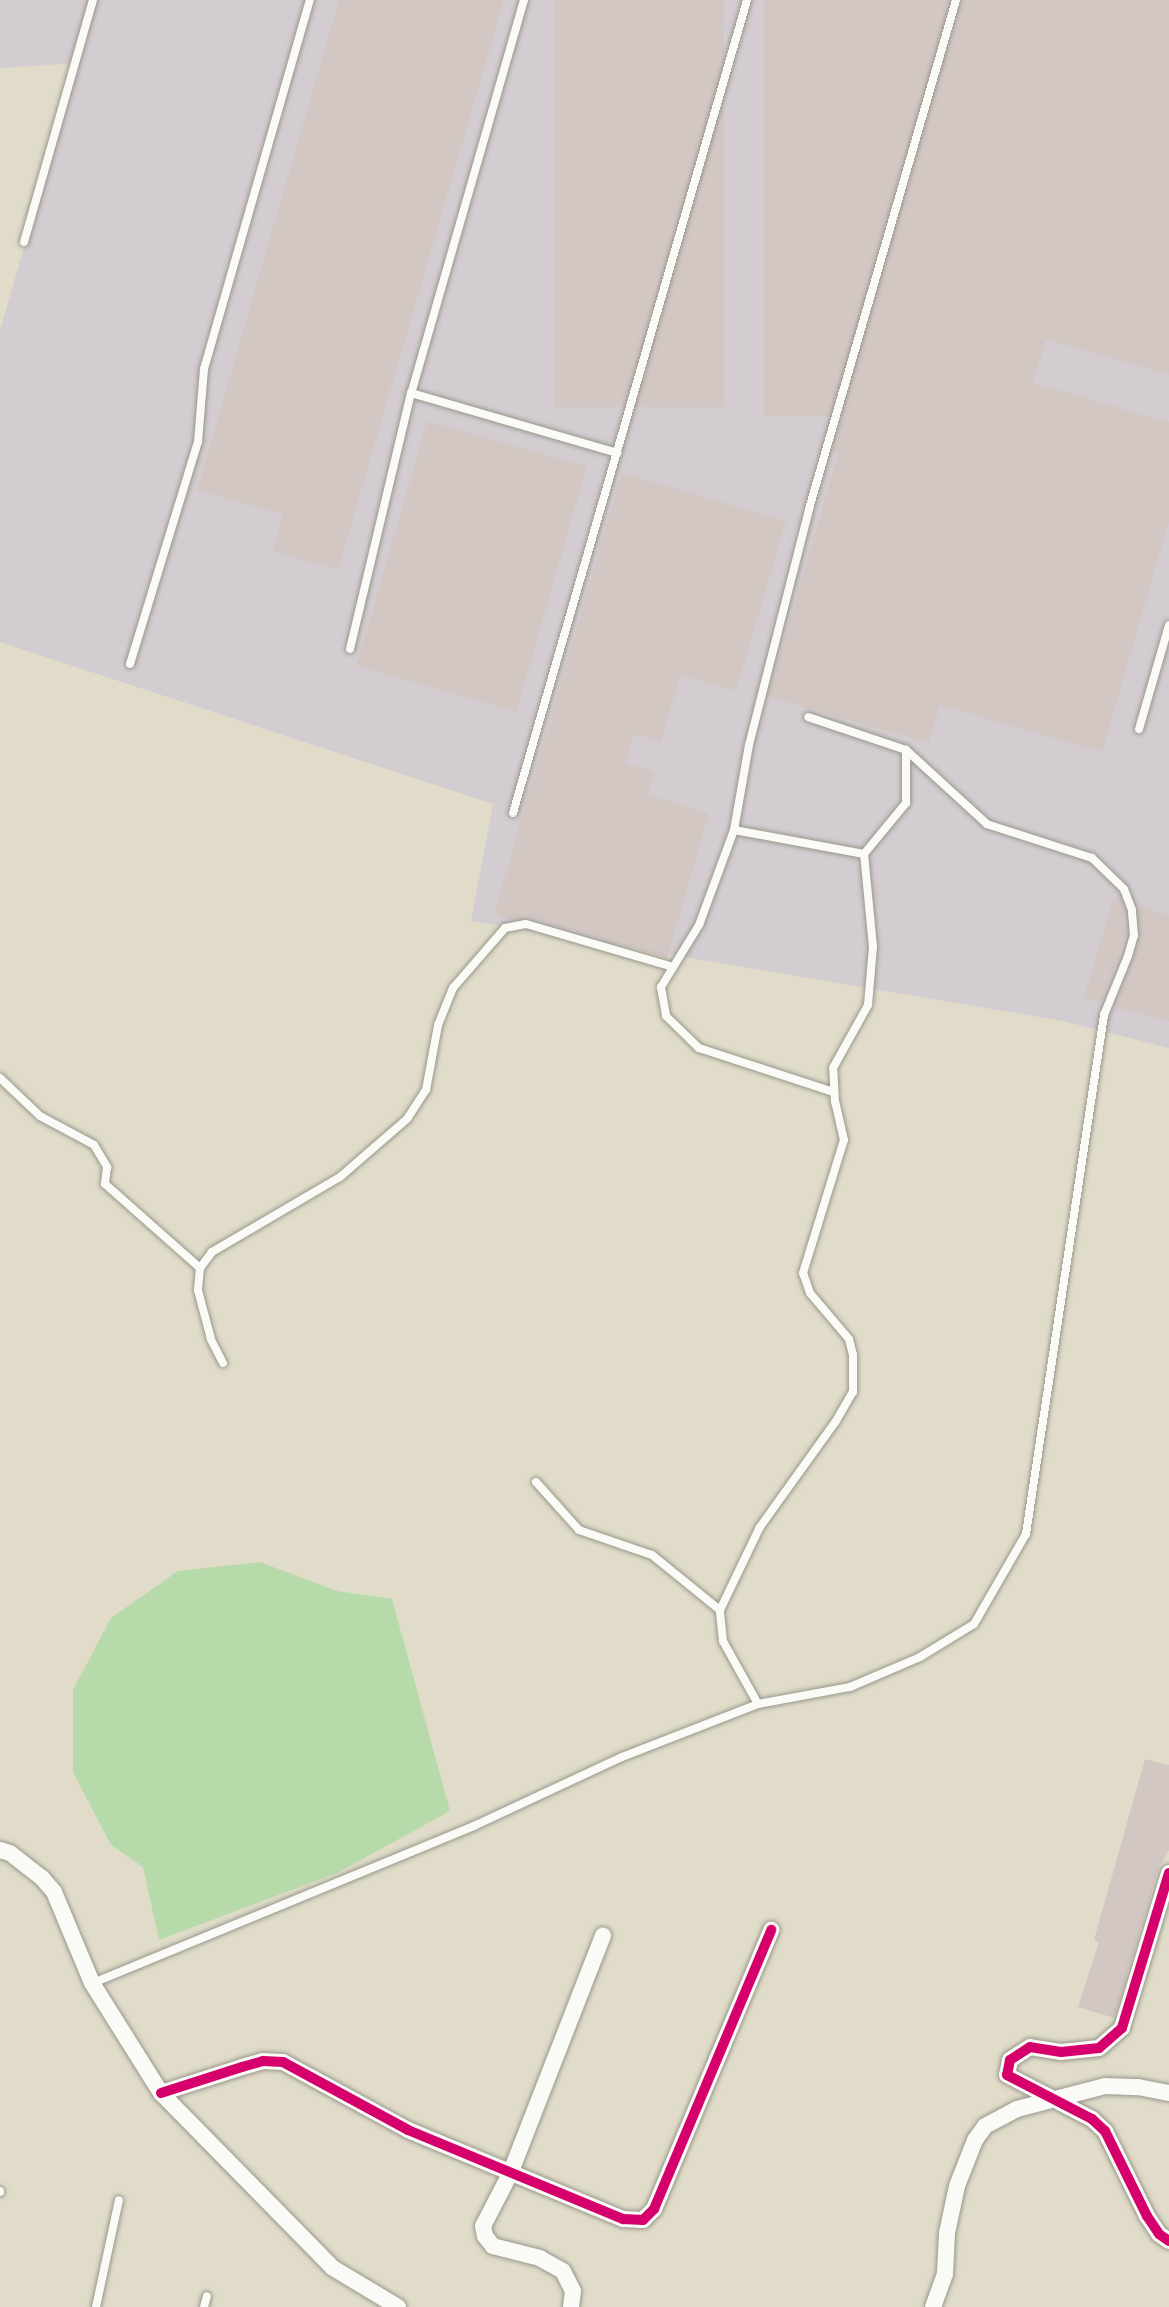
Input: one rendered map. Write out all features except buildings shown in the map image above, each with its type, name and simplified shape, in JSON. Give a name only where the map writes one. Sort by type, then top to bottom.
[{"type":"street","points":[[0,1850],[10,1853],[42,1878],[54,1892],[92,1983],[161,2093],[333,2268],[398,2307]]},
{"type":"street","points":[[1169,1873],[1122,2028],[1099,2048],[1061,2052],[1030,2047],[1010,2060],[1007,2075],[1092,2119],[1105,2131],[1147,2216],[1159,2234],[1169,2241]]},
{"type":"street","points":[[161,2093],[263,2061],[283,2062],[408,2130],[623,2219],[643,2220],[654,2209],[771,1930]]},
{"type":"street","points":[[571,2307],[573,2291],[563,2271],[540,2258],[493,2246],[485,2236],[483,2226],[510,2174],[603,1936]]},
{"type":"street","points":[[933,2307],[945,2274],[947,2233],[957,2186],[975,2140],[998,2117],[1054,2098],[1120,2086],[1169,2093]]},
{"type":"lane","points":[[24,242],[93,0]]},
{"type":"lane","points":[[130,664],[198,442],[204,369],[310,0]]},
{"type":"lane","points":[[350,649],[411,393],[524,0]]},
{"type":"lane","points":[[513,813],[747,0]]},
{"type":"lane","points":[[834,1092],[699,1048],[666,1016],[660,1000],[661,987],[699,925],[734,830],[749,745],[809,509],[956,0]]},
{"type":"lane","points":[[411,393],[617,453]]},
{"type":"lane","points":[[1139,729],[1169,625]]},
{"type":"lane","points":[[92,1983],[474,1826],[622,1757],[758,1704],[850,1687],[920,1657],[974,1624],[1026,1534],[1104,1015],[1134,935],[1132,910],[1124,889],[1092,858],[987,824],[906,750],[808,717]]},
{"type":"lane","points":[[758,1704],[723,1641],[720,1610],[760,1527],[836,1421],[853,1392],[853,1355],[849,1339],[810,1293],[803,1273],[844,1140],[834,1092],[833,1068],[868,1005],[873,947],[864,854],[906,803],[906,750]]},
{"type":"lane","points":[[734,830],[864,854]]},
{"type":"lane","points":[[223,1363],[211,1339],[198,1290],[200,1268],[212,1252],[340,1177],[407,1119],[426,1090],[438,1025],[453,988],[505,928],[526,924],[673,967]]},
{"type":"lane","points":[[0,1078],[40,1116],[94,1145],[107,1167],[105,1184],[200,1268]]},
{"type":"lane","points":[[536,1482],[579,1530],[652,1555],[720,1610]]},
{"type":"lane","points":[[96,2307],[119,2200]]},
{"type":"lane","points":[[204,2307],[207,2296]]},
{"type":"shaded area","points":[[0,0],[1169,0],[1169,1048],[1063,1021],[471,921],[493,804],[0,642],[0,331],[77,63],[0,68]]},
{"type":"green space","points":[[260,1562],[337,1591],[392,1599],[450,1811],[337,1873],[159,1940],[143,1867],[111,1845],[73,1772],[73,1690],[111,1618],[178,1571]]},
{"type":"cycle path","points":[[1169,1873],[1122,2028],[1099,2048],[1061,2052],[1030,2047],[1010,2060],[1007,2075],[1092,2119],[1105,2131],[1147,2216],[1159,2234],[1169,2241]]},
{"type":"cycle path","points":[[161,2093],[263,2061],[283,2062],[408,2130],[623,2219],[643,2220],[654,2209],[771,1930]]}]
